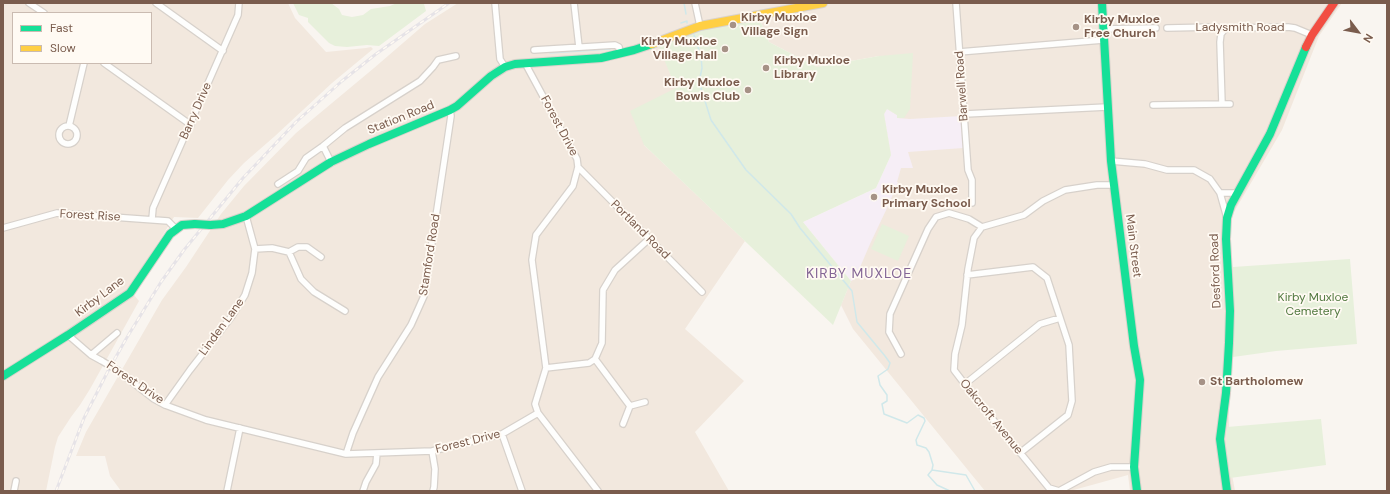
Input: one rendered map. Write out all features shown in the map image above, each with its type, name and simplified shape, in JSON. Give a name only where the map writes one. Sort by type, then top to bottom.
[{"type":"street","points":[[29,3],[42,12]]},
{"type":"street","points":[[156,3],[223,51]]},
{"type":"street","name":"Barry Drive","points":[[152,219],[153,208],[223,51],[238,15],[240,3]]},
{"type":"street","points":[[495,3],[500,60],[505,67]]},
{"type":"street","points":[[574,3],[578,47]]},
{"type":"street","points":[[695,3],[700,26]]},
{"type":"street","name":"Station Road","points":[[176,229],[182,225],[223,224],[246,216],[331,162],[457,106],[491,76],[505,67],[525,63],[600,58],[634,50],[700,26],[803,5],[823,3]]},
{"type":"street","name":"Barwell Road","points":[[956,3],[968,170],[972,180],[972,203]]},
{"type":"street","name":"Main Street","points":[[1102,3],[1107,107],[1113,185],[1134,346],[1140,380],[1134,467],[1137,491]]},
{"type":"street","name":"Desford Road","points":[[1228,491],[1220,439],[1226,393],[1229,343],[1230,311],[1226,239],[1227,218],[1237,193],[1270,134],[1301,57],[1312,35],[1334,3]]},
{"type":"street","name":"Ladysmith Road","points":[[1167,28],[1215,27],[1225,29],[1288,27],[1295,28],[1312,35]]},
{"type":"street","points":[[1103,29],[1156,28]]},
{"type":"street","points":[[1222,104],[1220,42],[1221,34],[1225,29]]},
{"type":"street","points":[[959,52],[1103,40]]},
{"type":"street","points":[[534,50],[614,45],[619,47],[620,53]]},
{"type":"street","points":[[278,184],[298,171],[306,158],[345,128],[420,81],[438,60],[456,56]]},
{"type":"street","name":"Forest Drive","points":[[68,335],[91,355],[117,370],[154,399],[165,405],[206,420],[346,454],[432,451],[502,434],[538,413],[535,404],[546,368],[532,260],[536,235],[573,186],[578,167],[576,159],[525,63]]},
{"type":"street","points":[[70,126],[84,64]]},
{"type":"street","points":[[105,64],[191,125]]},
{"type":"street","points":[[1153,105],[1230,104]]},
{"type":"street","points":[[965,114],[1107,107]]},
{"type":"street","name":"Stamford Road","points":[[346,454],[353,433],[378,377],[411,325],[424,296],[451,116],[450,110]]},
{"type":"street","points":[[323,146],[331,162]]},
{"type":"street","points":[[1111,161],[1144,164],[1167,170],[1194,170],[1210,180],[1220,194],[1227,218]]},
{"type":"street","name":"Portland Road","points":[[578,167],[702,292]]},
{"type":"street","points":[[901,354],[888,332],[890,314],[928,229],[936,217],[949,213],[969,219],[982,227],[1024,215],[1043,201],[1066,190],[1090,186],[1113,185]]},
{"type":"street","points":[[1220,194],[1237,193]]},
{"type":"street","name":"Forest Rise","points":[[3,228],[57,213],[168,221],[176,229]]},
{"type":"street","name":"Linden Lane","points":[[165,405],[232,316],[245,295],[252,273],[255,249],[246,216]]},
{"type":"street","name":"Oakcroft Avenue","points":[[982,227],[974,238],[967,275],[962,325],[955,354],[954,370],[1049,488],[1059,491],[1094,472],[1111,467],[1134,467]]},
{"type":"street","name":"Kirby Lane","points":[[3,376],[68,335],[130,293],[170,234],[176,229]]},
{"type":"street","points":[[546,368],[589,363],[595,359],[602,342],[603,290],[615,270],[649,239]]},
{"type":"street","points":[[255,249],[272,248],[289,252],[298,247],[308,247],[321,257]]},
{"type":"street","points":[[289,252],[301,279],[314,292],[345,311]]},
{"type":"street","points":[[967,275],[1033,267],[1047,278],[1069,345],[1072,401],[1068,415],[1020,453]]},
{"type":"street","points":[[964,384],[1040,324],[1060,318]]},
{"type":"street","points":[[91,355],[117,333]]},
{"type":"street","points":[[595,359],[630,406]]},
{"type":"street","points":[[630,406],[645,402]]},
{"type":"street","points":[[623,424],[630,406]]},
{"type":"street","points":[[538,413],[598,491]]},
{"type":"street","points":[[227,491],[240,428]]},
{"type":"street","points":[[502,434],[522,491]]},
{"type":"street","points":[[432,451],[435,469],[433,491]]},
{"type":"street","points":[[363,491],[366,482],[376,464],[377,453]]},
{"type":"street","points":[[14,491],[16,481]]},
{"type":"shaded area","points":[[3,3],[288,3],[295,18],[326,52],[371,47],[373,49],[332,83],[244,163],[228,180],[198,218],[174,217],[129,289],[139,301],[90,389],[58,437],[46,491],[3,491]]},
{"type":"shaded area","points":[[458,3],[1342,3],[1319,36],[1282,130],[1224,229],[1230,464],[1235,491],[1130,491],[1128,475],[1070,491],[985,491],[853,329],[841,305],[851,281],[891,155],[884,114],[887,109],[904,118],[879,56],[817,67],[769,42],[758,15],[700,31],[659,45],[676,88],[644,145],[745,241],[685,329],[744,381],[695,432],[729,491],[121,491],[110,476],[105,456],[76,456],[86,432],[162,300],[221,214],[244,186],[296,133],[425,24]]},
{"type":"shaded area","name":"Kirby Muxloe Primary School","points":[[887,109],[897,115],[897,118],[910,119],[961,116],[963,148],[908,152],[913,168],[901,168],[898,182],[888,206],[855,279],[851,281],[803,222],[876,188],[891,155],[884,114]]},
{"type":"green space","points":[[293,3],[331,3],[339,9],[342,15],[352,17],[363,15],[371,9],[390,6],[397,3],[424,4],[426,11],[379,46],[367,45],[347,47],[335,46],[329,43],[308,22],[308,18],[299,15]]},
{"type":"green space","points":[[758,15],[769,42],[817,67],[879,56],[913,53],[910,109],[904,118],[897,118],[897,115],[887,109],[884,114],[891,155],[876,188],[803,222],[851,281],[833,325],[644,145],[630,111],[676,88],[658,45],[700,31]]},
{"type":"green space","points":[[882,224],[909,236],[898,261],[871,249]]},
{"type":"green space","name":"Kirby Muxloe Cemetery","points":[[1350,259],[1357,344],[1276,351],[1233,357],[1233,267]]},
{"type":"green space","points":[[1321,419],[1326,465],[1230,478],[1226,463],[1227,427]]},
{"type":"waterway","points":[[684,3],[686,14]]},
{"type":"waterway","points":[[681,23],[687,21],[687,23]]},
{"type":"waterway","points":[[694,35],[701,56],[702,68],[699,82],[711,120],[746,170],[791,214],[800,228],[852,291],[857,322],[890,363],[888,369],[878,376],[880,385],[887,395],[887,401],[882,404],[884,414],[907,423],[918,415],[924,418],[925,421],[916,440],[917,445],[926,448],[929,452],[933,465],[932,470],[928,475],[937,485],[950,491]]},
{"type":"waterway","points":[[550,53],[610,49]]},
{"type":"waterway","points":[[932,470],[966,475],[975,491]]},
{"type":"railway","points":[[56,491],[84,418],[108,371],[161,282],[184,250],[243,178],[296,122],[342,81],[376,54],[449,3]]},
{"type":"traffic: fast","points":[[1102,3],[1111,161],[1134,346],[1140,380],[1134,467],[1137,491]]},
{"type":"traffic: fast","points":[[210,225],[223,224],[246,216],[331,162],[369,144],[450,110],[457,106],[491,76],[505,67],[515,64],[601,58],[652,44]]},
{"type":"traffic: fast","points":[[1227,491],[1220,439],[1226,393],[1229,343],[1230,311],[1226,239],[1227,218],[1231,205],[1270,134],[1306,47]]},
{"type":"traffic: fast","points":[[3,376],[68,335],[130,293],[170,234],[182,225],[195,224]]},
{"type":"traffic: fast","points":[[195,224],[210,225]]},
{"type":"traffic: slow","points":[[652,44],[700,26],[823,3]]},
{"type":"traffic: jam","points":[[1306,47],[1312,35],[1334,3]]},
{"type":"place","name":"Kirby Muxloe Village Sign","points":[[733,25]]},
{"type":"place","name":"Kirby Muxloe Free Church","points":[[1076,27]]},
{"type":"place","name":"Kirby Muxloe Village Hall","points":[[725,49]]},
{"type":"place","name":"Kirby Muxloe Library","points":[[766,68]]},
{"type":"place","name":"Kirby Muxloe Bowls Club","points":[[748,90]]},
{"type":"place","name":"Kirby Muxloe Primary School","points":[[874,197]]},
{"type":"place","name":"St Bartholomew","points":[[1202,382]]},
{"type":"district","name":"KIRBY MUXLOE","points":[[859,274]]}]
